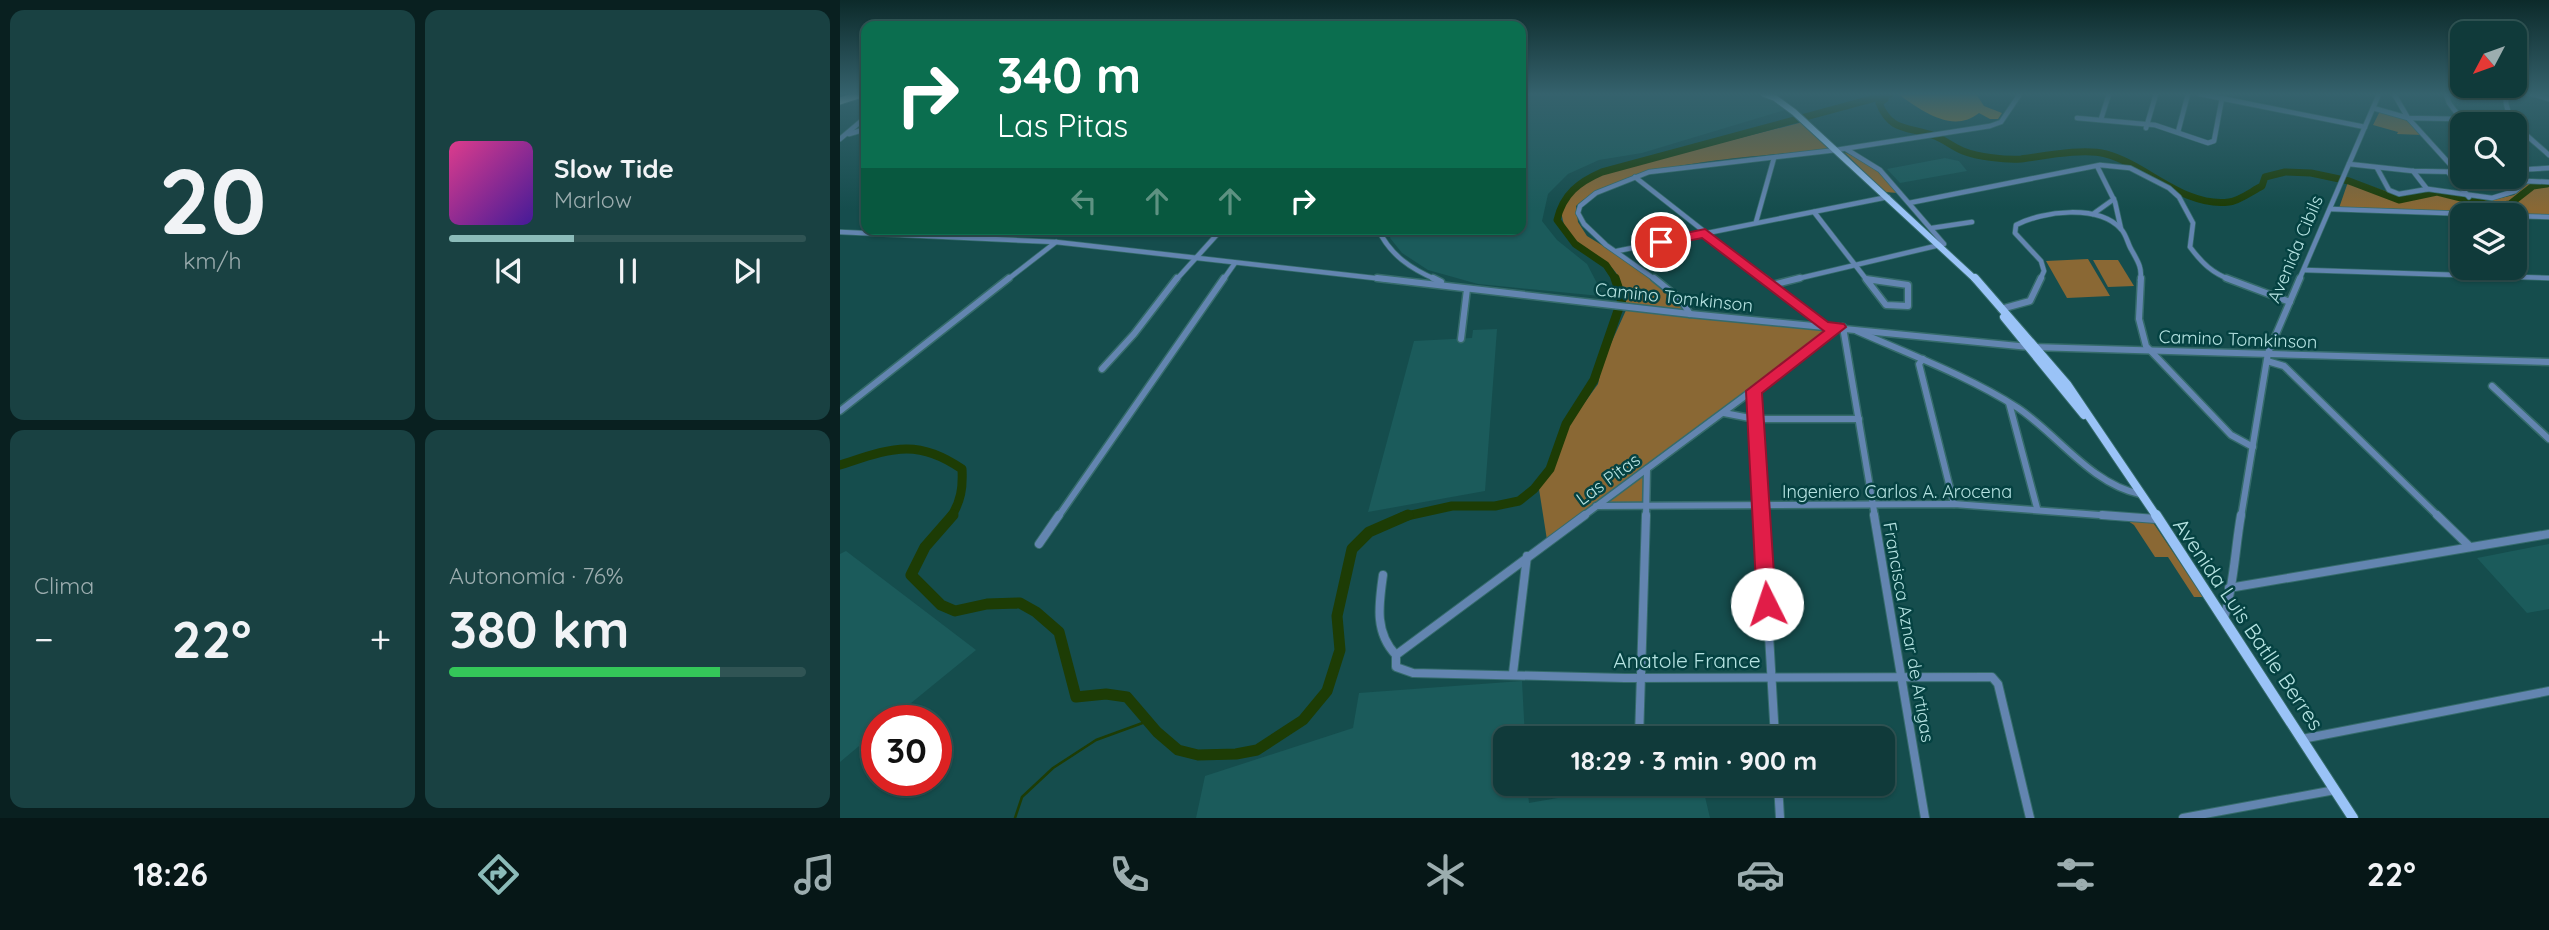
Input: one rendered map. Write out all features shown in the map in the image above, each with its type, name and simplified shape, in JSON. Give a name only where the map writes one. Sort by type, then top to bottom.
[{"type":"main road","name":"Avenida Luis Batlle Berres","points":[[1816,132],[1960,264],[2033,347],[2112,451]]},
{"type":"main road","name":"Avenida Luis Batlle Berres","points":[[2001,309],[2010,323],[2058,372],[2091,416],[2353,818]]},
{"type":"street","points":[[1690,314],[1686,305],[1657,279],[1589,232],[1581,221],[1578,209],[1596,193],[1634,177],[1660,170],[1844,149],[1948,132]]},
{"type":"street","points":[[2178,132],[2202,144],[2214,141],[2216,132]]},
{"type":"street","name":"Avenida Cibils","points":[[2224,621],[2231,594],[2229,587],[2268,357],[2363,132]]},
{"type":"street","points":[[2421,132],[2450,162]]},
{"type":"street","points":[[2527,132],[2549,155]]},
{"type":"street","name":"Avenida Luis Batlle Berres","points":[[1844,149],[1877,166],[1944,242],[1941,247]]},
{"type":"street","points":[[1756,222],[1774,158]]},
{"type":"street","points":[[1909,203],[2112,164],[2133,170],[2176,194],[2193,223],[2190,247],[2209,270],[2290,302]]},
{"type":"street","points":[[2349,164],[2448,172],[2470,197]]},
{"type":"street","points":[[2097,166],[2114,199],[2121,229],[2142,271],[2138,293],[2139,319],[2144,342],[2231,435],[2253,447]]},
{"type":"street","points":[[2377,168],[2390,191],[2398,194],[2427,189],[2470,197],[2500,198],[2516,191],[2526,181],[2549,181]]},
{"type":"street","points":[[2527,169],[2549,168]]},
{"type":"street","points":[[2413,171],[2427,189]]},
{"type":"street","points":[[1634,177],[1824,326]]},
{"type":"street","points":[[1617,251],[1888,197]]},
{"type":"street","points":[[2093,214],[2114,199]]},
{"type":"street","points":[[2330,209],[2450,213]]},
{"type":"street","points":[[1814,212],[1886,306],[1904,307],[1909,304],[1908,285],[1866,279]]},
{"type":"street","points":[[2001,309],[2032,299],[2044,271],[2041,261],[2015,233],[2016,225],[2065,212],[2093,214],[2121,229]]},
{"type":"street","points":[[2527,216],[2549,217]]},
{"type":"street","points":[[1931,228],[1972,222]]},
{"type":"street","name":"Camino Tomkinson","points":[[840,232],[861,233]]},
{"type":"street","name":"Camino Tomkinson","points":[[905,235],[1056,242],[1690,314],[2033,347],[2268,357],[2549,362]]},
{"type":"street","points":[[1102,369],[1134,334],[1179,276],[1217,235]]},
{"type":"street","points":[[1381,235],[1385,244],[1401,261],[1454,287]]},
{"type":"street","points":[[840,411],[1056,242]]},
{"type":"street","points":[[1772,285],[1941,247]]},
{"type":"street","points":[[1039,544],[1235,263]]},
{"type":"street","points":[[2304,270],[2549,278]]},
{"type":"street","points":[[1461,339],[1467,289]]},
{"type":"street","points":[[1844,328],[1923,359],[2009,402],[2113,486],[2127,493],[2140,494]]},
{"type":"street","name":"Las Pitas","points":[[1396,655],[1527,556],[1844,328]]},
{"type":"street","name":"Francisca Aznar de Artigas","points":[[1844,328],[1871,505],[1925,818]]},
{"type":"street","points":[[2268,357],[2284,366],[2470,547]]},
{"type":"street","points":[[1923,359],[1919,364],[1954,504]]},
{"type":"street","points":[[2492,386],[2512,408],[2549,439]]},
{"type":"street","points":[[1754,391],[1774,726]]},
{"type":"street","points":[[2009,402],[2037,508]]},
{"type":"street","points":[[1724,413],[1755,419],[1858,419]]},
{"type":"street","points":[[1639,726],[1647,470]]},
{"type":"street","name":"Ingeniero Carlos A. Arocena","points":[[1596,506],[1954,504],[2037,508],[2156,519]]},
{"type":"street","points":[[2212,604],[2225,599],[2229,587],[2300,578],[2549,534]]},
{"type":"street","points":[[1513,673],[1527,556]]},
{"type":"street","points":[[1383,575],[1379,623],[1383,640],[1396,655]]},
{"type":"street","name":"Anatole France","points":[[1396,655],[1394,664],[1408,672],[1640,677],[1992,677],[1998,684],[2031,818]]},
{"type":"street","points":[[2302,739],[2549,691]]},
{"type":"street","points":[[2183,818],[2335,790]]},
{"type":"street","points":[[1779,796],[1780,818]]},
{"type":"shaded area","points":[[1526,132],[1711,132],[1642,153],[1599,160],[1568,174],[1548,194],[1542,221],[1557,240],[1587,264],[1601,291],[1600,296],[1478,284],[1428,270],[1402,253],[1390,238],[1391,235],[1526,235]]},
{"type":"shaded area","points":[[1763,132],[1813,132],[1830,149],[1733,158],[1661,170],[1599,191],[1576,206],[1578,222],[1587,236],[1650,275],[1688,309],[1686,311],[1626,304],[1616,273],[1569,234],[1562,216],[1566,199],[1589,179],[1625,166]]},
{"type":"shaded area","points":[[2420,132],[2423,135],[2397,134]]},
{"type":"shaded area","points":[[1844,152],[1873,165],[1898,193],[1885,192]]},
{"type":"shaded area","points":[[1945,158],[1959,161],[1967,171],[1900,183],[1887,169]]},
{"type":"shaded area","points":[[2349,179],[2394,194],[2427,190],[2488,201],[2514,195],[2521,189],[2527,189],[2530,182],[2549,182],[2549,216],[2527,215],[2527,203],[2450,203],[2450,212],[2339,208]]},
{"type":"shaded area","points":[[2088,259],[2110,296],[2067,298],[2046,261]]},
{"type":"shaded area","points":[[2093,260],[2118,260],[2134,286],[2108,287]]},
{"type":"shaded area","points":[[1627,308],[1828,330],[1547,540],[1539,489],[1570,423],[1598,384],[1603,361]]},
{"type":"shaded area","points":[[1497,329],[1485,491],[1368,512],[1414,341],[1472,338],[1473,330]]},
{"type":"shaded area","points":[[1644,474],[1643,503],[1607,502]]},
{"type":"shaded area","points":[[2128,521],[2152,521],[2203,597],[2194,597],[2168,557],[2155,557],[2134,525]]},
{"type":"shaded area","points":[[2549,544],[2549,609],[2527,613],[2477,558]]},
{"type":"shaded area","points":[[846,551],[976,650],[909,705],[861,705],[861,744],[840,762],[840,554]]},
{"type":"shaded area","points":[[1522,681],[1524,726],[1493,726],[1493,796],[1528,796],[1529,803],[1569,796],[1705,796],[1710,818],[1196,818],[1205,776],[1353,728],[1359,693]]},
{"type":"waterway","points":[[1615,279],[1606,265],[1575,244],[1557,220],[1563,203],[1573,190],[1602,172],[1749,132]]},
{"type":"waterway","points":[[1921,132],[1969,153],[1992,158],[2021,159],[2075,152],[2106,154],[2121,159],[2181,192],[2212,202],[2237,200],[2262,186],[2265,177],[2285,172],[2311,173],[2349,181],[2399,200],[2437,192],[2493,206],[2510,204],[2533,186],[2547,184]]},
{"type":"waterway","points":[[1405,516],[1452,506],[1495,506],[1519,501],[1534,489],[1550,469],[1566,424],[1594,380],[1622,299],[1615,279]]},
{"type":"waterway","points":[[840,465],[874,454],[902,449],[916,449],[946,459],[962,469],[961,494],[951,517]]},
{"type":"waterway","points":[[953,515],[925,547],[911,575],[941,605],[955,611],[987,604],[1020,603],[1036,612],[1059,632],[1076,697],[1106,694],[1127,697],[1157,732],[1178,750],[1198,755],[1236,754],[1257,750],[1303,720],[1327,691],[1340,650],[1337,616],[1352,549],[1369,532],[1405,516]]},
{"type":"waterway","points":[[1015,818],[1022,797],[1053,768],[1096,740],[1148,721]]},
{"type":"route","points":[[1661,242],[1705,233],[1824,326],[1839,327],[1754,391],[1767,604]]}]
